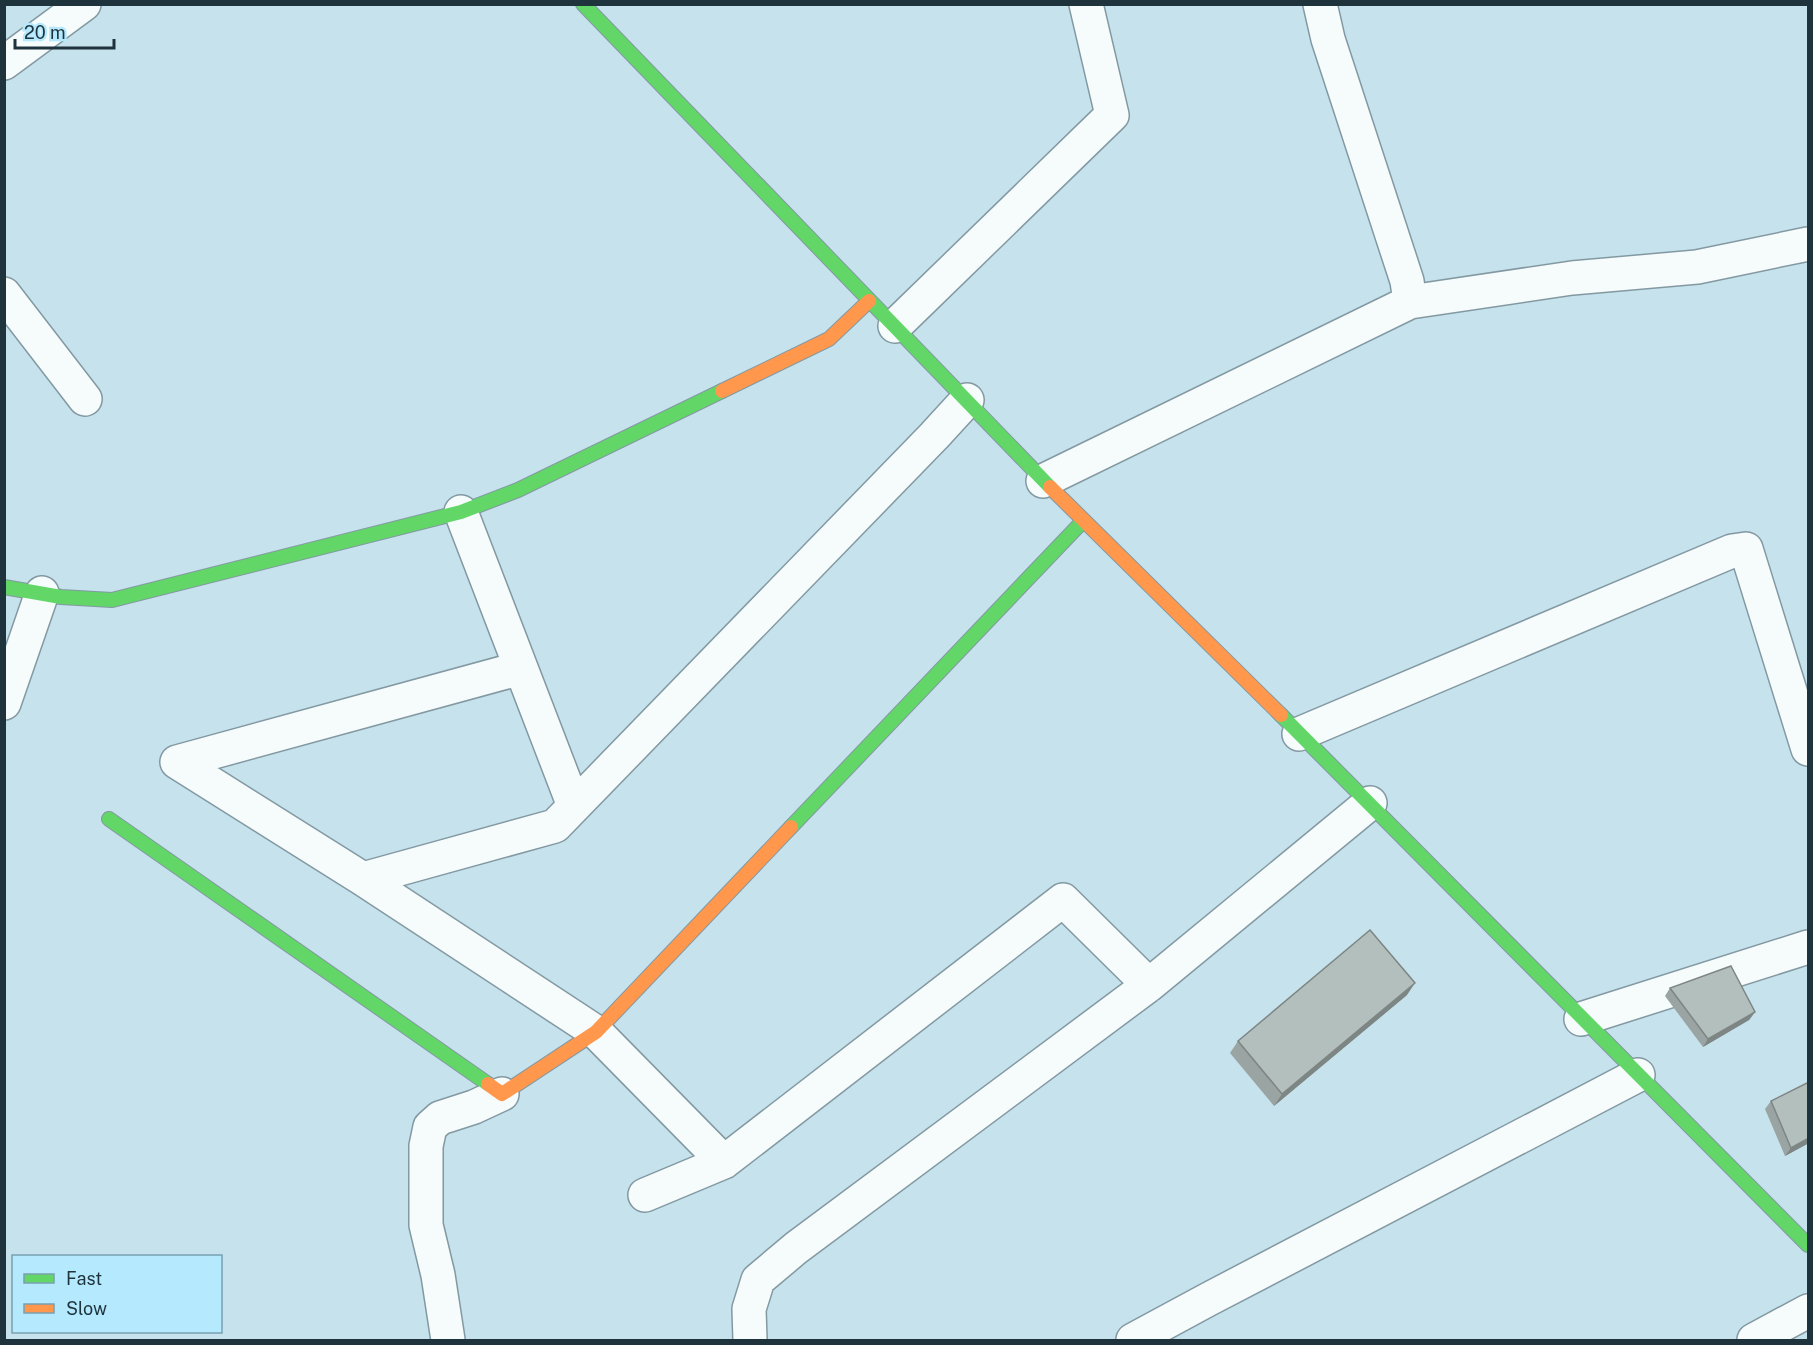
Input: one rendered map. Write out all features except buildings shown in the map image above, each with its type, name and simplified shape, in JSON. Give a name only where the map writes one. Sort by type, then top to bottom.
[{"type":"street","points":[[4,63],[84,4]]},
{"type":"street","points":[[583,4],[1043,481],[1370,803],[1581,1019],[1809,1245]]},
{"type":"street","points":[[895,326],[1112,115],[1086,4]]},
{"type":"street","points":[[1320,4],[1328,39],[1407,281],[1410,302]]},
{"type":"street","points":[[1043,481],[1410,302],[1572,278],[1697,267],[1809,244]]},
{"type":"street","points":[[4,294],[85,399]]},
{"type":"street","points":[[4,587],[61,597],[112,600],[461,512],[518,490],[829,339],[869,302]]},
{"type":"street","points":[[363,879],[555,826],[967,400]]},
{"type":"street","points":[[461,512],[574,806]]},
{"type":"street","points":[[448,1341],[438,1275],[426,1225],[426,1146],[430,1127],[440,1118],[474,1107],[502,1094],[596,1032],[1083,521]]},
{"type":"street","points":[[1299,734],[1732,551],[1746,549],[1809,748]]},
{"type":"street","points":[[4,703],[42,593]]},
{"type":"street","points":[[521,668],[177,762],[363,879],[596,1032],[724,1162]]},
{"type":"street","points":[[750,1341],[749,1309],[758,1280],[796,1248],[1149,985],[1370,803]]},
{"type":"street","points":[[109,819],[502,1094]]},
{"type":"street","points":[[645,1195],[724,1162],[1063,900],[1149,985]]},
{"type":"street","points":[[1581,1019],[1809,947]]},
{"type":"street","points":[[1133,1341],[1219,1293],[1638,1076]]},
{"type":"street","points":[[1754,1341],[1809,1311]]},
{"type":"traffic: fast","points":[[583,4],[1050,487]]},
{"type":"traffic: fast","points":[[4,587],[61,597],[112,600],[461,512],[518,490],[722,391]]},
{"type":"traffic: fast","points":[[791,827],[1083,521]]},
{"type":"traffic: fast","points":[[1281,715],[1808,1245]]},
{"type":"traffic: fast","points":[[109,819],[488,1084]]},
{"type":"traffic: slow","points":[[722,391],[829,339],[869,301]]},
{"type":"traffic: slow","points":[[1050,487],[1281,715]]},
{"type":"traffic: slow","points":[[488,1084],[502,1094],[596,1032],[791,827]]}]
